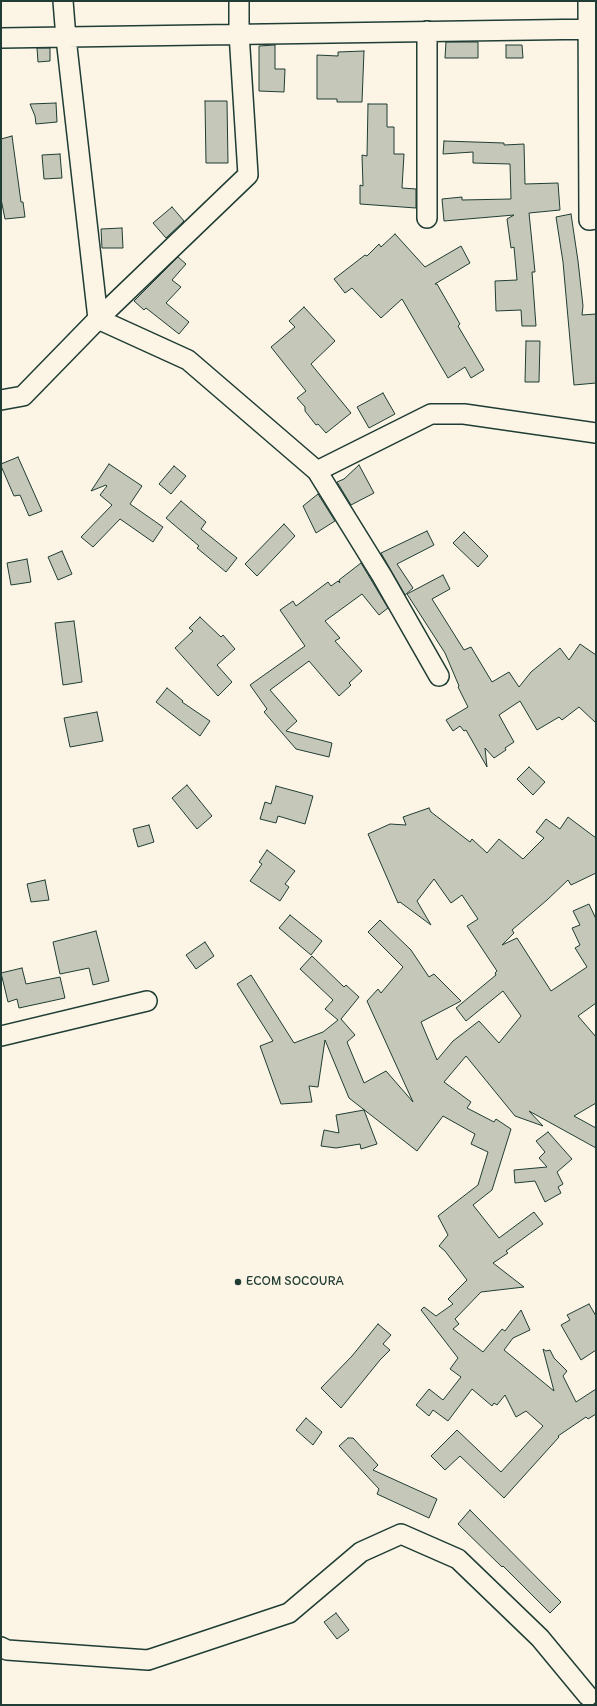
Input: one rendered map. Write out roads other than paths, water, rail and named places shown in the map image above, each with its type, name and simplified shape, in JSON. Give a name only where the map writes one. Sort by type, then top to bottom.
[{"type":"street","points":[[63,1],[98,318]]},
{"type":"street","points":[[1,400],[22,396],[98,318],[248,175],[239,33],[239,1]]},
{"type":"street","points":[[588,1],[592,29],[590,220],[596,219]]},
{"type":"street","points":[[1,38],[66,38],[239,33],[592,29]]},
{"type":"street","points":[[427,31],[427,218]]},
{"type":"street","points":[[98,318],[188,360],[317,470],[382,576],[439,676]]},
{"type":"street","points":[[317,470],[431,414],[464,414],[596,433]]},
{"type":"street","points":[[1,1036],[147,1001]]},
{"type":"street","points":[[1,1647],[7,1650],[148,1660],[289,1613],[361,1552],[401,1534],[458,1559],[540,1638],[587,1696]]},
{"type":"place","name":"ECOM SOCOURA","points":[[238,1282]]}]
